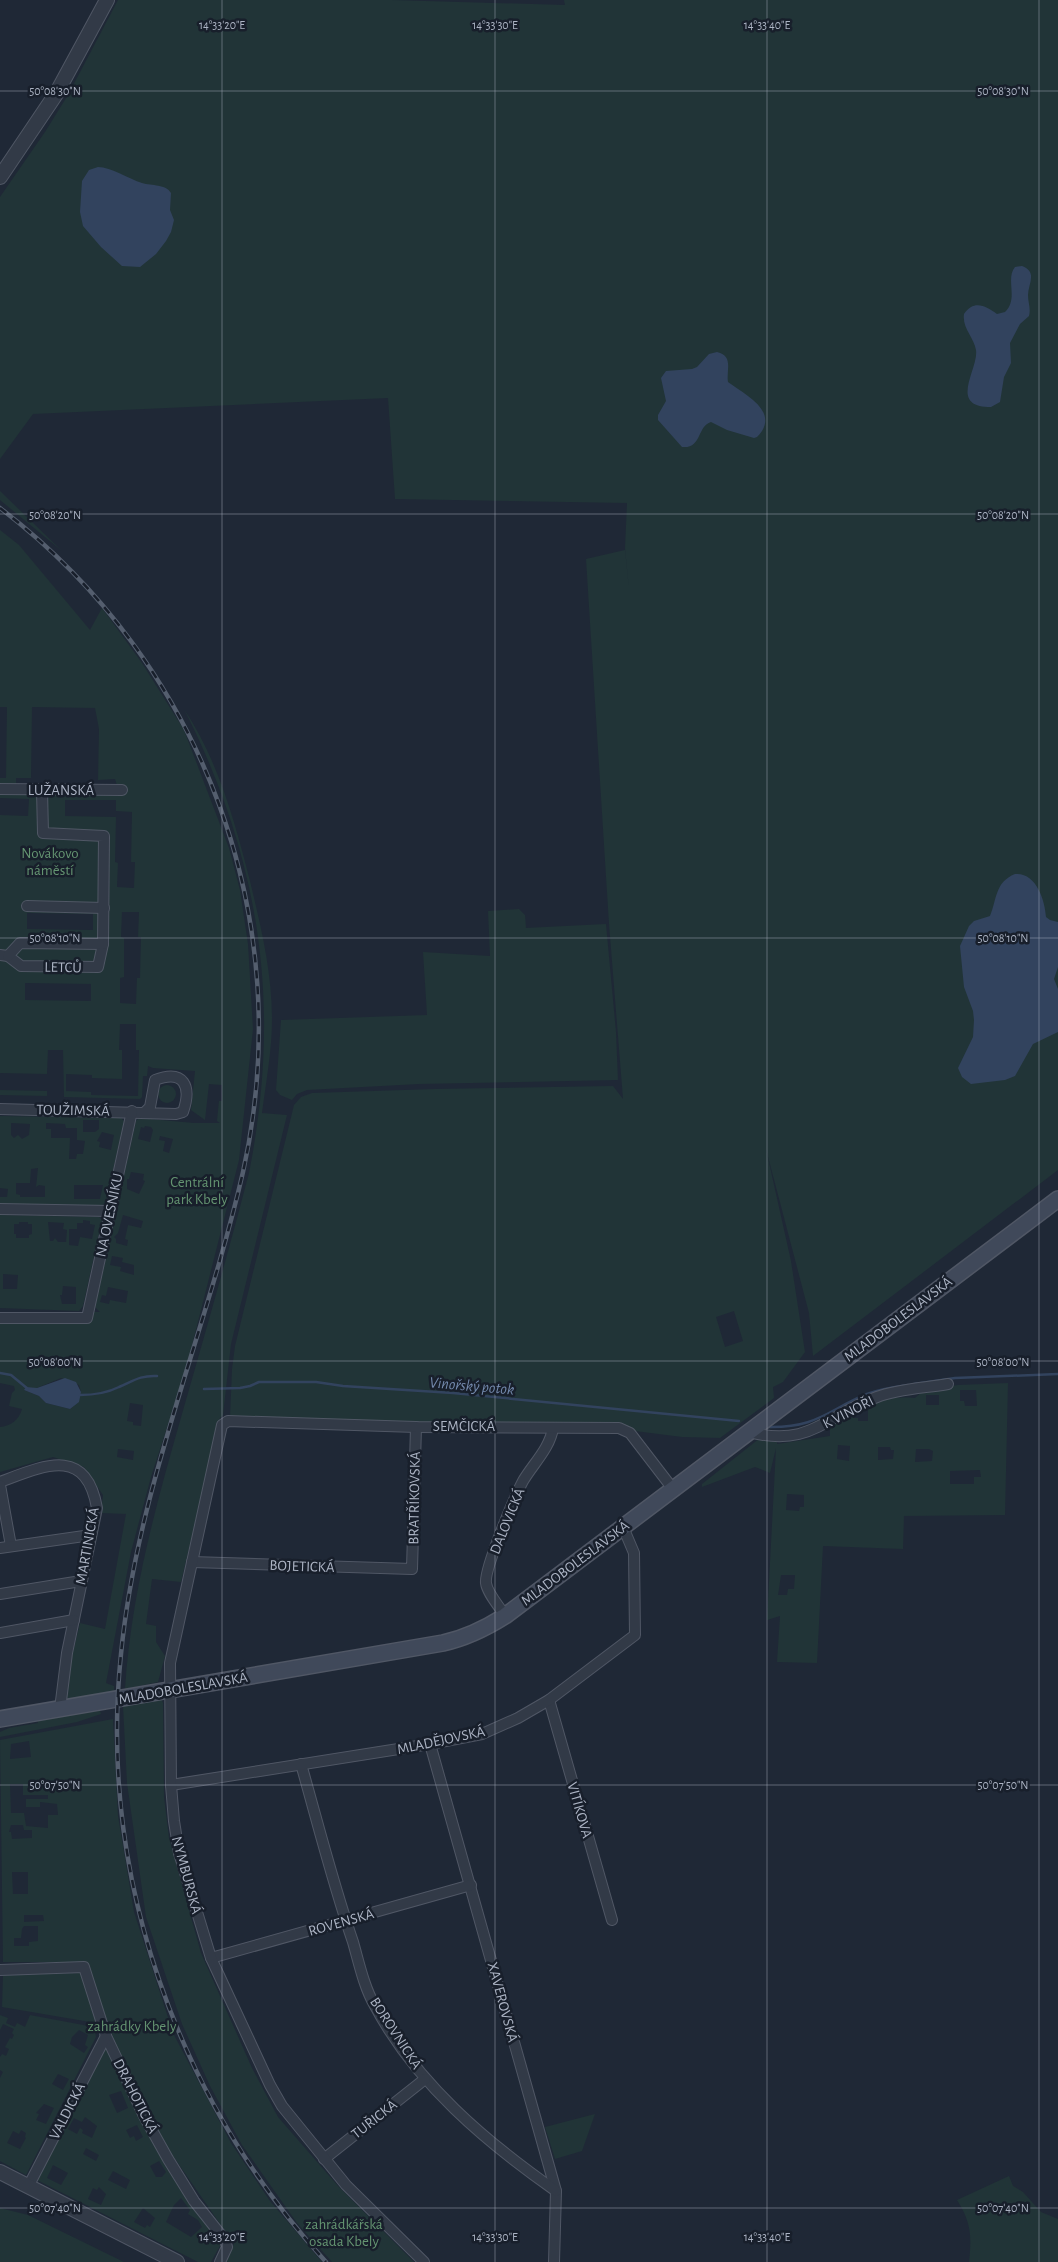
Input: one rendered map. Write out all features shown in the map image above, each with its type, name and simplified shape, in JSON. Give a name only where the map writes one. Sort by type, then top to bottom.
[{"type":"main road","name":"MLADOBOLESLAVSKÁ","points":[[0,1719],[443,1643],[470,1635],[506,1616],[1058,1198]]},
{"type":"street","points":[[0,177],[56,94],[107,0]]},
{"type":"street","name":"LUŽANSKÁ","points":[[0,789],[122,790]]},
{"type":"street","points":[[27,906],[104,908],[104,836],[42,833],[42,790]]},
{"type":"street","name":"LETCŮ","points":[[104,908],[104,944],[98,967],[21,966],[4,956],[20,943],[104,944]]},
{"type":"street","name":"TOUŽIMSKÁ","points":[[0,1109],[176,1114],[183,1112],[188,1099],[187,1088],[184,1083],[170,1076],[155,1080],[150,1107],[145,1112]]},
{"type":"street","name":"NA OVESNÍKU","points":[[0,1318],[87,1318],[132,1112]]},
{"type":"street","points":[[0,1209],[110,1211]]},
{"type":"street","name":"K VINOŘI","points":[[749,1432],[767,1436],[793,1437],[813,1430],[878,1396],[948,1384]]},
{"type":"street","name":"SEMČICKÁ","points":[[226,1422],[625,1430],[630,1433],[673,1490]]},
{"type":"street","name":"NYMBURSKÁ","points":[[226,1422],[222,1425],[170,1663],[171,1786],[179,1853],[211,1958],[270,2085],[282,2106],[324,2160],[394,2234],[424,2262]]},
{"type":"street","name":"BRATŘÍKOVSKÁ","points":[[412,1569],[416,1427]]},
{"type":"street","name":"DALOVICKÁ","points":[[506,1616],[486,1584],[496,1546],[515,1498],[549,1442],[553,1428]]},
{"type":"street","name":"MARTINICKÁ","points":[[0,1484],[30,1471],[62,1464],[76,1468],[86,1477],[95,1497],[97,1508],[64,1670],[60,1709]]},
{"type":"street","points":[[0,1484],[11,1546]]},
{"type":"street","name":"MLADĚJOVSKÁ","points":[[171,1786],[482,1734],[518,1718],[549,1700],[635,1635],[634,1553],[623,1527]]},
{"type":"street","points":[[0,1548],[91,1535]]},
{"type":"street","name":"BOJETICKÁ","points":[[192,1562],[412,1569]]},
{"type":"street","points":[[0,1594],[81,1581]]},
{"type":"street","points":[[0,1633],[74,1620]]},
{"type":"street","name":"VITÍKOVA","points":[[549,1700],[612,1920]]},
{"type":"street","name":"XAVEROVSKÁ","points":[[430,1744],[556,2191],[554,2262]]},
{"type":"street","name":"BOROVNICKÁ","points":[[301,1764],[346,1921],[374,2006],[402,2049],[425,2079],[471,2125],[556,2191]]},
{"type":"street","name":"ROVENSKÁ","points":[[211,1958],[471,1885]]},
{"type":"street","name":"DRAHOTICKÁ","points":[[0,1970],[84,1967],[106,2036],[168,2159],[194,2201],[226,2240],[227,2247],[220,2262]]},
{"type":"street","name":"VALDICKÁ","points":[[28,2187],[106,2036]]},
{"type":"street","name":"TUŘICKÁ","points":[[324,2160],[425,2079]]},
{"type":"street","points":[[0,2172],[177,2262]]},
{"type":"green space","points":[[118,0],[392,0],[565,5],[564,0],[1058,0],[1058,1170],[813,1356],[809,1313],[766,1149],[791,1261],[805,1352],[783,1382],[773,1387],[774,1398],[720,1438],[682,1437],[635,1431],[625,1425],[423,1423],[230,1418],[235,1346],[294,1105],[301,1097],[312,1093],[613,1086],[623,1099],[609,924],[586,559],[625,550],[629,589],[625,548],[627,503],[395,499],[388,398],[33,414],[0,459],[0,197],[68,95]],"holes":[[[734,1311],[743,1341],[725,1347],[716,1317]]]},
{"type":"green space","points":[[0,491],[62,551],[0,500]]},
{"type":"green space","points":[[0,530],[19,545],[90,630],[102,608],[142,663],[184,730],[229,848],[240,890],[248,944],[253,1029],[239,1160],[186,1369],[151,1477],[131,1552],[106,1683],[114,1686],[114,1694],[74,1700],[67,1698],[64,1690],[80,1623],[105,1629],[126,1514],[101,1513],[103,1495],[84,1467],[53,1457],[0,1472],[0,1427],[14,1422],[22,1409],[9,1406],[12,1393],[15,1390],[14,1386],[0,1383],[0,1322],[88,1324],[92,1312],[100,1312],[95,1307],[136,1121],[139,1118],[194,1123],[220,1123],[217,1121],[219,1101],[222,1101],[222,1085],[209,1084],[205,1120],[191,1110],[195,1071],[148,1066],[147,1076],[143,1076],[142,1097],[140,1099],[64,1097],[63,1050],[48,1050],[47,1074],[0,1073],[0,815],[28,816],[29,799],[0,798],[0,792],[118,788],[115,779],[98,780],[99,729],[95,708],[32,707],[31,778],[16,778],[16,785],[0,784],[0,778],[6,778],[7,707],[0,707]],"holes":[[[65,800],[116,800],[116,811],[132,812],[131,862],[135,862],[134,888],[117,887],[118,863],[115,862],[116,817],[65,816]],[[122,912],[139,912],[138,937],[141,937],[140,978],[137,978],[136,1004],[120,1003],[120,978],[124,977],[124,938],[121,937]],[[27,913],[93,914],[93,930],[27,929]],[[25,983],[91,984],[91,1001],[25,1000]],[[120,1024],[136,1024],[136,1050],[139,1050],[138,1096],[91,1095],[91,1092],[66,1091],[66,1074],[92,1075],[92,1078],[122,1079],[122,1050],[119,1050]],[[141,1127],[151,1127],[153,1130],[150,1142],[138,1139]],[[160,1136],[173,1139],[169,1153],[163,1151],[165,1141],[159,1140]],[[131,1172],[144,1174],[143,1180],[145,1181],[139,1194],[127,1189],[127,1179],[129,1179]],[[123,1215],[143,1221],[141,1228],[128,1225],[125,1239],[128,1240],[127,1246],[116,1243],[114,1237],[118,1233]],[[112,1256],[123,1258],[122,1262],[134,1265],[134,1275],[120,1271],[121,1267],[110,1265]],[[108,1287],[128,1291],[126,1303],[110,1300],[109,1304],[100,1302],[102,1295],[106,1296]],[[61,1378],[79,1385],[81,1392],[78,1402],[70,1409],[46,1403],[39,1396],[24,1390],[37,1388]],[[130,1403],[143,1405],[141,1426],[133,1425],[133,1422],[127,1421]],[[118,1449],[134,1451],[133,1460],[117,1457]]]},
{"type":"green space","points":[[184,709],[207,749],[224,792],[244,859],[265,950],[272,1001],[272,1031],[262,1113],[287,1115],[231,1344],[223,1415],[220,1418],[181,1582],[152,1579],[146,1624],[156,1626],[156,1642],[165,1656],[158,1682],[125,1689],[133,1619],[154,1516],[249,1173],[259,1111],[264,1051],[263,993],[258,935],[247,879],[231,822],[210,766]]},
{"type":"green space","points":[[519,909],[525,915],[526,928],[606,924],[616,1032],[618,1080],[419,1084],[307,1090],[297,1094],[292,1100],[280,1095],[276,1090],[281,1020],[427,1015],[423,952],[490,956],[488,911]]},
{"type":"green space","points":[[167,1085],[173,1088],[176,1094],[173,1100],[167,1103],[161,1100],[158,1094],[161,1088]]},
{"type":"green space","points":[[0,1090],[47,1091],[47,1096],[0,1095]]},
{"type":"green space","points":[[0,1116],[121,1118],[124,1121],[106,1202],[101,1206],[0,1204],[0,1197],[7,1197],[8,1189],[0,1188]],"holes":[[[83,1120],[99,1120],[99,1129],[95,1132],[83,1132]],[[11,1123],[30,1124],[29,1135],[22,1139],[18,1135],[14,1138],[11,1135]],[[46,1123],[65,1124],[66,1128],[77,1128],[77,1140],[85,1141],[83,1154],[77,1154],[76,1159],[69,1159],[70,1138],[51,1138],[51,1129],[46,1129]],[[102,1132],[114,1135],[111,1150],[99,1147],[100,1142],[97,1141]],[[38,1168],[36,1187],[39,1185],[45,1186],[45,1197],[20,1197],[20,1195],[16,1194],[16,1183],[30,1183],[31,1169]],[[74,1185],[103,1185],[100,1199],[74,1199]]]},
{"type":"green space","points":[[0,1215],[99,1217],[102,1220],[83,1306],[79,1311],[0,1308]],"holes":[[[83,1220],[90,1221],[90,1224],[95,1225],[92,1239],[80,1237],[78,1246],[69,1245],[69,1229],[77,1229],[77,1223],[83,1223]],[[19,1222],[32,1224],[32,1234],[29,1235],[29,1238],[16,1238],[14,1224],[19,1224]],[[48,1222],[64,1223],[63,1229],[67,1230],[66,1242],[58,1242],[55,1238],[53,1241],[50,1241]],[[3,1274],[18,1275],[17,1289],[3,1289]],[[63,1286],[76,1287],[76,1304],[62,1304],[60,1295],[62,1295]]]},
{"type":"green space","points":[[1008,1383],[1005,1515],[904,1516],[903,1549],[823,1546],[817,1663],[777,1662],[780,1616],[767,1620],[776,1448],[770,1473],[755,1467],[702,1487],[702,1484],[760,1438],[777,1440],[777,1444],[830,1436],[830,1425],[855,1411],[852,1413],[853,1418],[858,1418],[858,1421],[868,1421],[868,1408],[860,1408],[879,1400],[915,1398],[924,1390],[958,1385]],"holes":[[[960,1390],[976,1390],[977,1406],[965,1406],[964,1401],[960,1401]],[[926,1395],[939,1395],[939,1405],[926,1405]],[[838,1445],[850,1446],[849,1461],[837,1459]],[[878,1447],[890,1447],[891,1450],[894,1450],[893,1459],[878,1460]],[[916,1449],[929,1449],[933,1451],[932,1461],[915,1462]],[[980,1470],[981,1477],[974,1477],[974,1484],[950,1484],[950,1471]],[[787,1494],[804,1495],[804,1507],[800,1507],[799,1511],[786,1510]],[[781,1575],[795,1575],[794,1589],[788,1589],[787,1595],[778,1595]]]},
{"type":"green space","name":"zahrádkářská osada Kbely","points":[[161,1698],[163,1703],[164,1797],[169,1838],[201,1953],[252,2068],[278,2117],[339,2187],[414,2262],[332,2262],[297,2223],[242,2145],[210,2086],[182,2024],[146,1917],[127,1783],[123,1706]]},
{"type":"green space","points":[[99,1707],[101,1714],[77,1722],[0,1737],[0,1732],[9,1728],[38,1723],[37,1718]]},
{"type":"green space","name":"zahrádky Kbely","points":[[113,1719],[118,1816],[134,1912],[173,2033],[231,2143],[270,2201],[322,2262],[225,2262],[234,2244],[166,2146],[109,2036],[84,1962],[3,1962],[0,1740]],"holes":[[[29,1741],[31,1757],[10,1759],[11,1744]],[[10,1784],[23,1784],[23,1795],[48,1795],[48,1799],[26,1799],[26,1807],[40,1807],[40,1802],[57,1804],[58,1815],[48,1815],[48,1828],[26,1826],[24,1813],[11,1813]],[[11,1825],[23,1825],[24,1830],[32,1830],[32,1838],[12,1839],[11,1832],[9,1832]],[[12,1872],[28,1872],[28,1894],[13,1894]],[[24,1915],[43,1915],[44,1921],[24,1922]],[[24,1926],[38,1926],[38,1941],[29,1942],[29,1946],[14,1946],[14,1938],[21,1938]]]},
{"type":"green space","points":[[82,1973],[96,2023],[2,2007],[3,1975]]},
{"type":"green space","points":[[0,2015],[8,2018],[6,2023],[15,2027],[17,2023],[25,2027],[30,2015],[94,2027],[96,2037],[26,2175],[0,2161],[0,2078],[3,2072],[0,2070],[0,2057],[2,2054],[6,2056],[9,2049],[5,2047],[14,2035],[12,2033],[14,2029],[3,2024],[0,2030]],"holes":[[[79,2030],[88,2035],[85,2045],[88,2047],[84,2053],[70,2044],[72,2037]],[[58,2074],[69,2079],[63,2090],[52,2084]],[[44,2104],[54,2108],[46,2124],[36,2120],[39,2114],[36,2113]],[[21,2130],[26,2133],[26,2138],[20,2149],[7,2143],[13,2131],[19,2134]]]},
{"type":"green space","points":[[104,2048],[108,2048],[151,2140],[168,2169],[221,2244],[211,2262],[198,2262],[37,2180]],"holes":[[[121,2091],[128,2108],[117,2113],[109,2095]],[[85,2117],[97,2126],[92,2138],[82,2133],[83,2130],[80,2128],[77,2134],[68,2129],[74,2118],[82,2122]],[[137,2125],[143,2137],[136,2141],[134,2136],[130,2138],[126,2130]],[[86,2148],[99,2155],[96,2161],[83,2154]],[[159,2161],[166,2172],[162,2177],[156,2177],[150,2166]],[[53,2165],[68,2173],[61,2185],[47,2178]],[[113,2171],[130,2180],[126,2189],[108,2180]],[[99,2187],[106,2194],[101,2205],[88,2199],[93,2188],[97,2190]],[[181,2198],[190,2210],[188,2214],[198,2220],[202,2227],[191,2237],[166,2222],[174,2205]],[[143,2208],[155,2218],[150,2227],[147,2225],[145,2228],[134,2222]]]},
{"type":"green space","points":[[595,2114],[582,2151],[555,2159],[545,2127]]},
{"type":"green space","points":[[1009,2176],[1013,2186],[1023,2192],[1041,2212],[1058,2219],[1058,2262],[969,2262],[968,2222],[957,2200]]},
{"type":"green space","points":[[0,2208],[28,2215],[124,2262],[0,2262]]},
{"type":"water","points":[[98,167],[109,169],[142,183],[166,188],[171,193],[170,210],[174,220],[171,232],[156,254],[140,267],[122,266],[101,247],[83,226],[80,212],[82,181],[89,170]]},
{"type":"water","points":[[1022,266],[1031,275],[1028,295],[1029,316],[1020,324],[1010,343],[1011,363],[1004,377],[1000,402],[991,407],[978,405],[971,401],[968,394],[976,350],[966,328],[964,314],[968,309],[976,305],[980,305],[997,314],[1005,312],[1011,301],[1012,272],[1015,267]]},
{"type":"water","points":[[717,352],[726,357],[728,382],[751,398],[763,412],[764,428],[754,438],[727,430],[711,422],[703,428],[693,444],[688,447],[682,447],[658,420],[658,415],[666,401],[661,378],[666,371],[697,367],[709,354]]},
{"type":"water","points":[[1015,874],[1029,877],[1034,882],[1044,903],[1046,917],[1058,922],[1058,967],[1054,979],[1058,989],[1058,1032],[1033,1044],[1015,1076],[1005,1080],[971,1084],[962,1077],[958,1068],[973,1037],[974,1020],[973,1011],[964,987],[960,946],[969,926],[974,921],[990,916],[1000,886],[1008,877]]},
{"type":"water","points":[[65,1378],[76,1382],[81,1392],[79,1402],[70,1409],[46,1403],[39,1396],[24,1390],[26,1387],[37,1388]]},
{"type":"waterway","name":"Vinořský potok","points":[[0,1373],[11,1375],[28,1389]]},
{"type":"waterway","name":"Vinořský potok","points":[[914,1384],[955,1378],[1058,1374]]},
{"type":"waterway","name":"Vinořský potok","points":[[80,1395],[105,1392],[142,1377],[157,1376]]},
{"type":"waterway","name":"Vinořský potok","points":[[204,1389],[240,1388],[259,1382],[316,1382],[343,1386],[453,1393],[739,1421]]},
{"type":"waterway","name":"Vinořský potok","points":[[768,1427],[798,1425],[821,1417],[867,1394],[882,1389],[908,1385]]},
{"type":"railway","points":[[0,508],[71,571],[132,642],[181,720],[219,804],[245,893],[257,984],[257,1078],[243,1172],[211,1292],[157,1471],[142,1532],[129,1593],[121,1654],[117,1737],[122,1819],[136,1901],[159,1980],[190,2056],[228,2129],[273,2198],[326,2262]]},
{"type":"park label","name":"Novákovo náměstí","points":[[50,862]]},
{"type":"park label","name":"Centrální park Kbely","points":[[197,1190]]}]
